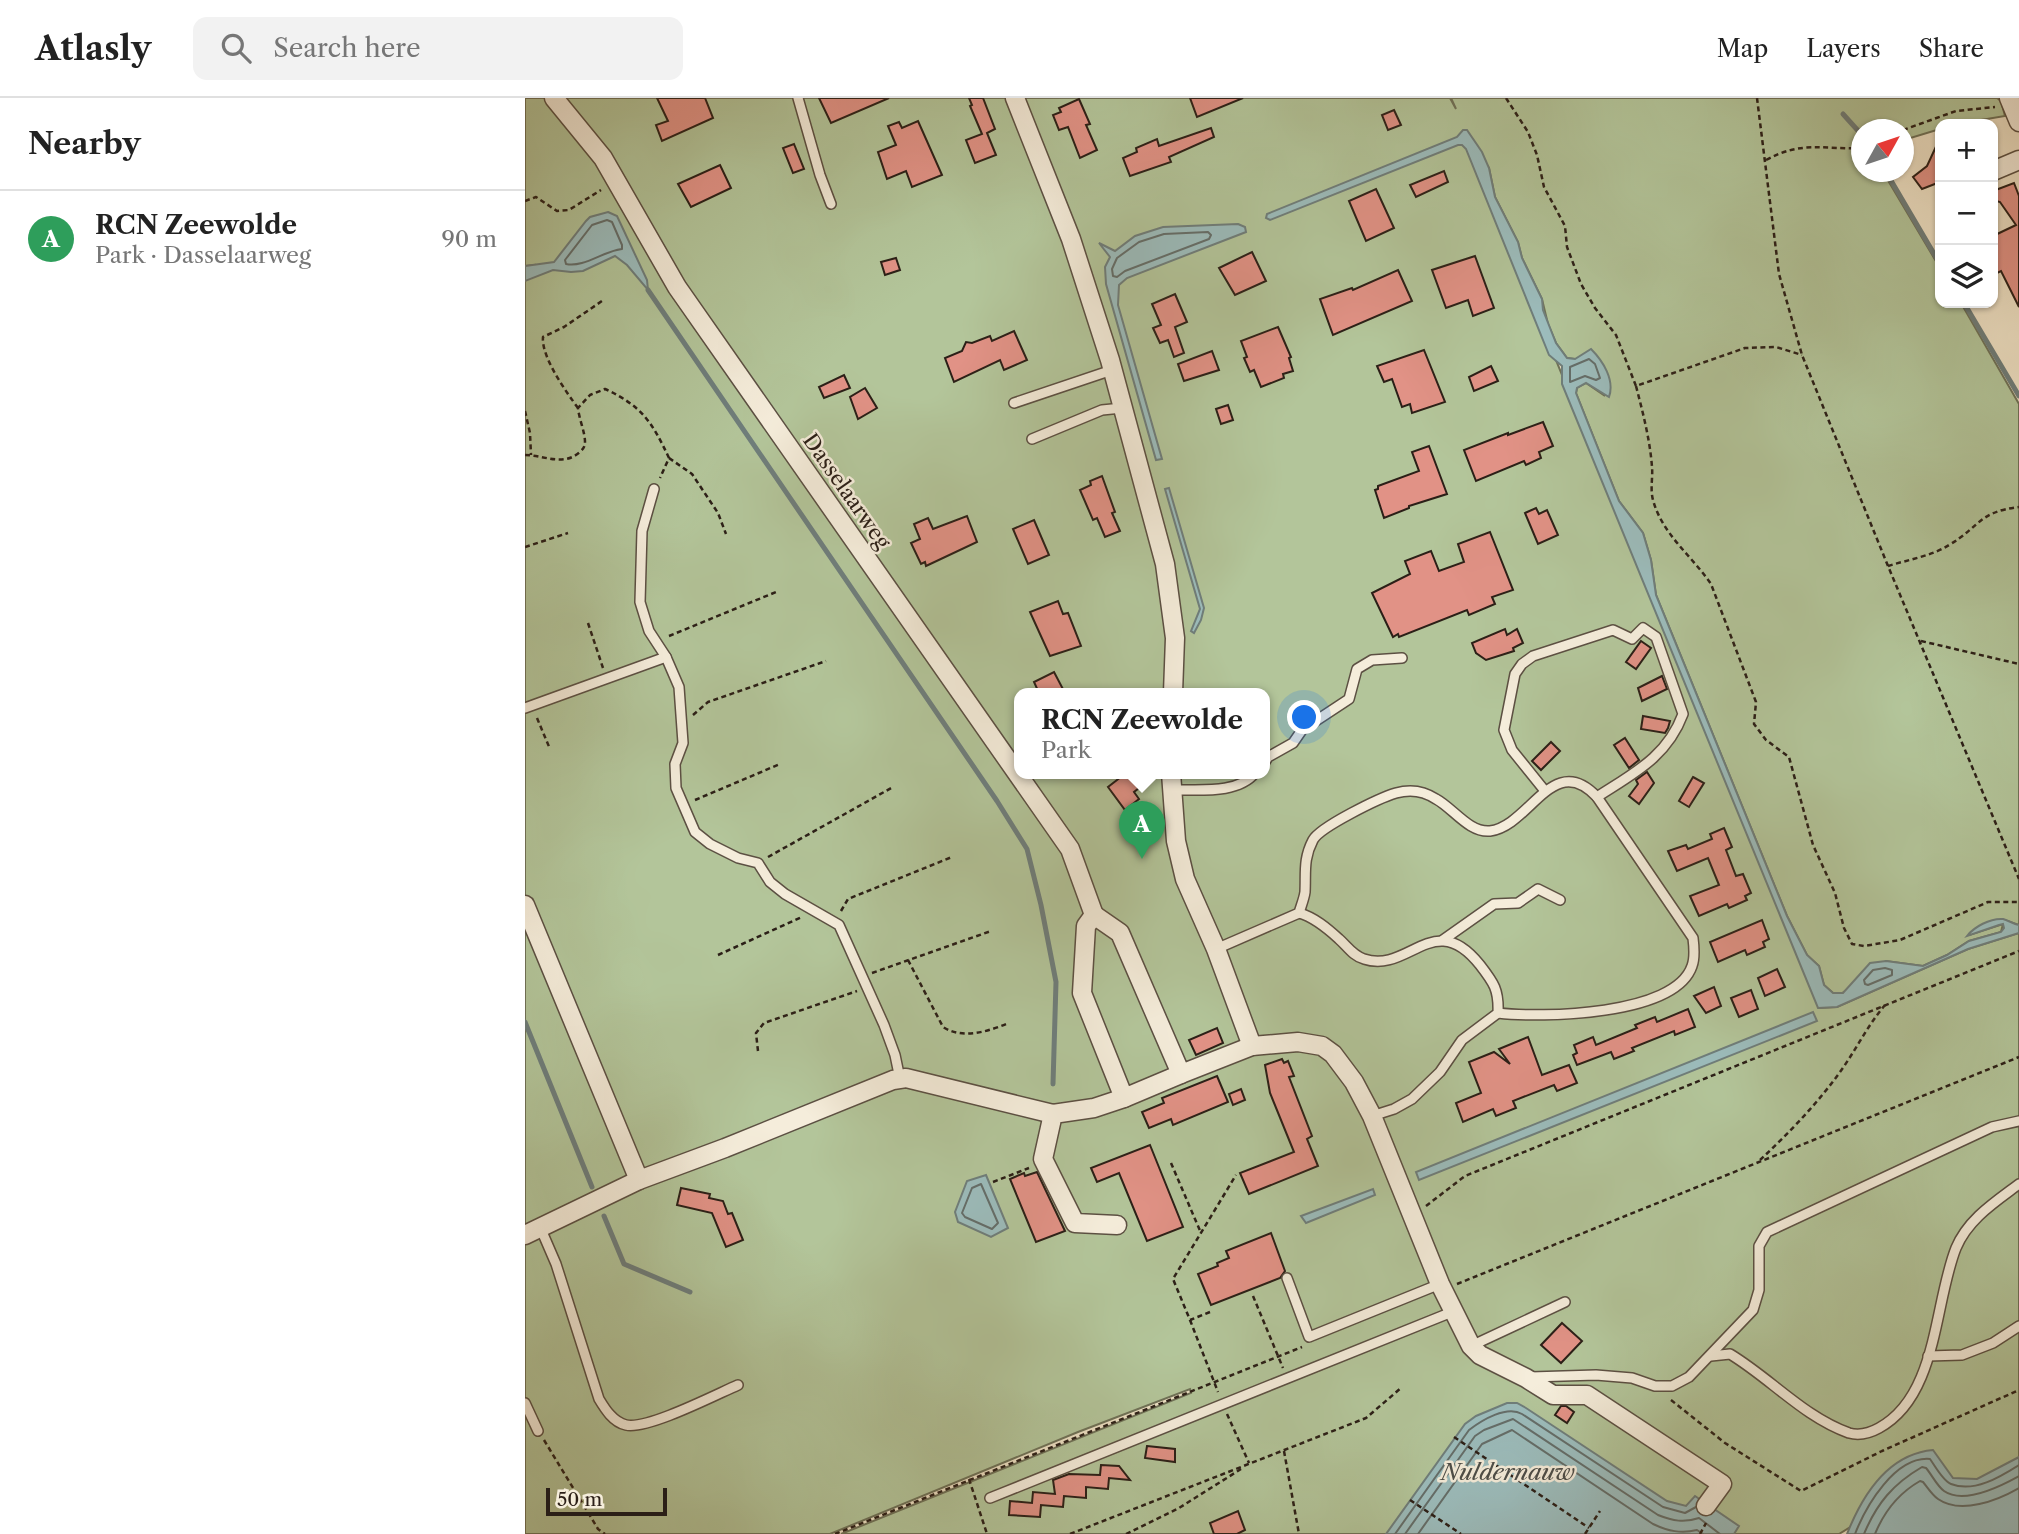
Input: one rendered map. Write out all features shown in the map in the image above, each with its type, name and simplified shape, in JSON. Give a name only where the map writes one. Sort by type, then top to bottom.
[{"type":"street","name":"Dasselaarweg","points":[[554,98],[603,158],[677,287],[1014,769]]},
{"type":"street","points":[[1015,98],[1071,239],[1112,370],[1165,564],[1175,638],[1173,688]]},
{"type":"street","points":[[1998,169],[2019,160]]},
{"type":"street","name":"Dasselaarweg","points":[[1021,779],[1070,849],[1094,915]]},
{"type":"street","points":[[1171,782],[1176,841],[1185,878],[1216,949],[1252,1046]]},
{"type":"street","points":[[525,905],[639,1180]]},
{"type":"street","points":[[1124,1098],[1082,993],[1086,926],[1094,915],[1119,933],[1181,1074]]},
{"type":"street","points":[[533,1231],[639,1180],[900,1079],[906,1078],[1053,1114],[1094,1108],[1124,1098],[1252,1046],[1298,1042],[1322,1046],[1333,1054],[1355,1082],[1373,1116],[1441,1287],[1471,1346],[1480,1354],[1553,1395],[1587,1395],[1722,1484],[1706,1506]]},
{"type":"street","points":[[1053,1114],[1043,1159],[1075,1223],[1117,1226]]},
{"type":"lane","points":[[798,98],[831,204]]},
{"type":"lane","points":[[1014,403],[1112,370]]},
{"type":"lane","points":[[1032,439],[1102,411],[1122,408]]},
{"type":"lane","points":[[655,489],[642,531],[640,602],[649,631],[666,657],[678,687],[683,743],[675,764],[676,788],[683,805],[695,832],[710,844],[738,858],[758,863],[770,882],[839,925],[868,987],[895,1055],[900,1079]]},
{"type":"lane","points":[[1545,791],[1512,750],[1504,730],[1515,674],[1522,664],[1533,656],[1613,629],[1632,639],[1643,628],[1656,637],[1683,714],[1673,739],[1653,760],[1597,797]]},
{"type":"lane","points":[[528,706],[666,657]]},
{"type":"lane","points":[[1270,756],[1293,743],[1302,730],[1349,699],[1357,669],[1372,660],[1402,658]]},
{"type":"lane","points":[[1171,782],[1236,787],[1250,779]]},
{"type":"lane","points":[[1299,913],[1305,894],[1306,856],[1315,837],[1337,821],[1397,793],[1419,791],[1437,799],[1480,831],[1492,831],[1511,823],[1545,791],[1558,783],[1573,783],[1589,789],[1597,797],[1693,938],[1692,966],[1683,979],[1666,992],[1621,1007],[1590,1013],[1520,1016],[1498,1013],[1462,1040],[1440,1072],[1412,1099],[1373,1116]]},
{"type":"lane","points":[[1216,949],[1299,913],[1311,916],[1356,955],[1370,961],[1386,960],[1443,940],[1494,904],[1518,903],[1538,889],[1560,900]]},
{"type":"lane","points":[[1443,940],[1458,943],[1484,970],[1496,988],[1498,1013]]},
{"type":"lane","points":[[1526,1378],[1596,1375],[1632,1378],[1655,1387],[1672,1386],[1689,1377],[1753,1310],[1759,1290],[1759,1246],[1767,1232],[1992,1126],[2019,1121]]},
{"type":"lane","points":[[1711,1356],[1730,1354],[1822,1420],[1852,1434],[1870,1433],[1895,1420],[1913,1396],[1933,1343],[1957,1246],[1979,1216],[2019,1184]]},
{"type":"lane","points":[[533,1231],[556,1264],[599,1399],[610,1416],[625,1425],[645,1424],[738,1385]]},
{"type":"lane","points":[[1287,1278],[1308,1337],[1441,1287]]},
{"type":"lane","points":[[1471,1346],[1565,1302]]},
{"type":"lane","points":[[990,1499],[1452,1311]]},
{"type":"lane","points":[[1928,1356],[1962,1355],[1993,1343],[2019,1326]]},
{"type":"lane","points":[[525,1403],[538,1432]]},
{"type":"path","points":[[1506,98],[1528,132],[1537,155],[1544,187],[1565,226],[1567,247],[1581,285],[1616,335],[1636,386],[1652,466],[1652,498],[1665,528],[1711,584],[1756,702],[1754,724],[1766,740],[1789,757],[1813,845],[1835,893],[1844,928],[1852,944],[1864,946],[1900,940],[1989,902],[2019,902]]},
{"type":"path","points":[[1758,98],[1779,274],[1802,355],[2019,879]]},
{"type":"path","points":[[1914,126],[1956,111],[2014,108]]},
{"type":"path","points":[[1766,160],[1792,148],[1851,148]]},
{"type":"path","points":[[525,201],[536,197],[557,211],[569,210],[616,180]]},
{"type":"path","points":[[525,456],[539,455],[556,461],[571,459],[583,450],[585,444],[578,408],[556,374],[542,344],[543,337],[564,327],[602,301]]},
{"type":"path","points":[[1636,386],[1745,348],[1776,347],[1802,355]]},
{"type":"path","points":[[578,408],[590,394],[605,388],[625,398],[654,425],[669,458],[692,474],[718,513],[726,534]]},
{"type":"path","points":[[525,411],[531,455]]},
{"type":"path","points":[[655,489],[669,458]]},
{"type":"path","points":[[1888,566],[1947,547],[1971,530],[1980,519],[1999,509],[2019,507]]},
{"type":"path","points":[[525,547],[568,533]]},
{"type":"path","points":[[656,641],[776,592]]},
{"type":"path","points":[[588,623],[607,678]]},
{"type":"path","points":[[1921,641],[2019,664]]},
{"type":"path","points":[[683,723],[708,702],[826,661]]},
{"type":"path","points":[[528,706],[550,749]]},
{"type":"path","points":[[683,805],[780,764]]},
{"type":"path","points":[[758,863],[893,787]]},
{"type":"path","points":[[834,922],[848,899],[952,857]]},
{"type":"path","points":[[718,955],[815,911]]},
{"type":"path","points":[[863,977],[991,931]]},
{"type":"path","points":[[1412,1216],[1465,1176],[2019,951]]},
{"type":"path","points":[[908,960],[943,1027],[951,1032],[969,1034],[1009,1023]]},
{"type":"path","points":[[758,1051],[756,1032],[764,1023],[868,987]]},
{"type":"path","points":[[1757,1162],[1808,1112],[1840,1072],[1871,1020],[1885,1005]]},
{"type":"path","points":[[1441,1287],[2019,1057]]},
{"type":"path","points":[[1171,1163],[1201,1233]]},
{"type":"path","points":[[993,1182],[1031,1167]]},
{"type":"path","points":[[1236,1175],[1173,1279],[1249,1464]]},
{"type":"path","points":[[1253,1296],[1280,1361]]},
{"type":"path","points":[[1190,1320],[1210,1312]]},
{"type":"path","points":[[835,1534],[1214,1382]]},
{"type":"path","points":[[1070,1534],[1366,1418],[1401,1388]]},
{"type":"path","points":[[538,1432],[598,1530],[605,1534]]},
{"type":"path","points":[[1454,1437],[1589,1528]]},
{"type":"path","points":[[1284,1451],[1299,1534]]},
{"type":"path","points":[[1126,1534],[1179,1508],[1249,1464]]},
{"type":"path","points":[[969,1479],[987,1534]]},
{"type":"path","points":[[1410,1500],[1461,1534]]},
{"type":"path","points":[[1585,1534],[1600,1511]]},
{"type":"green space","points":[[525,98],[1450,98],[1456,109],[1451,98],[1997,98],[2001,101],[2005,116],[1987,119],[1935,119],[1935,131],[1914,137],[1914,119],[1851,119],[1851,182],[1889,182],[1935,260],[1935,308],[1964,308],[2019,404],[2019,925],[2002,919],[1969,935],[2003,924],[2001,932],[1969,941],[1923,966],[1886,961],[1841,994],[1833,993],[1824,985],[1819,966],[1807,955],[1787,916],[1656,595],[1651,560],[1643,533],[1619,501],[1576,393],[1577,388],[1586,383],[1605,396],[1575,359],[1567,358],[1556,343],[1542,299],[1495,197],[1489,168],[1463,131],[1819,1008],[1837,1007],[1968,949],[2019,933],[2019,1534],[1917,1486],[1839,1534],[841,1534],[1191,1393],[1190,1389],[830,1534],[525,1534],[525,277],[534,265],[525,266]]},
{"type":"water","points":[[1463,130],[1467,130],[1489,168],[1495,197],[1542,299],[1543,310],[1556,343],[1567,358],[1575,359],[1591,349],[1607,371],[1609,397],[1586,383],[1577,388],[1576,393],[1619,501],[1643,533],[1651,560],[1656,595],[1787,916],[1807,955],[1819,966],[1824,985],[1833,993],[1843,993],[1870,963],[1886,961],[1923,966],[1969,941],[2001,932],[2003,924],[1967,936],[1978,926],[1993,920],[2003,919],[2019,925],[2019,933],[1968,949],[1837,1007],[1818,1008],[1562,384],[1562,366],[1549,355],[1466,149],[1458,145],[1270,220],[1266,218],[1267,214],[1457,137]]},
{"type":"water","points":[[608,212],[617,216],[647,280],[648,290],[627,265],[615,256],[583,271],[553,270],[525,281],[525,266],[554,262],[590,217]]},
{"type":"water","points":[[1238,224],[1245,227],[1246,232],[1127,278],[1119,285],[1118,305],[1162,459],[1156,460],[1106,284],[1105,267],[1110,257],[1099,243],[1115,251],[1135,236],[1163,227]]},
{"type":"water","points":[[1169,488],[1204,608],[1194,633],[1191,631],[1200,609],[1165,489]]},
{"type":"water","points":[[1813,1012],[1817,1021],[1419,1180],[1416,1172]]},
{"type":"water","points":[[986,1175],[1008,1228],[991,1237],[958,1222],[955,1212],[967,1181]]},
{"type":"water","points":[[1373,1189],[1375,1195],[1306,1223],[1301,1216]]},
{"type":"water","name":"Nuldernauw","points":[[1507,1403],[1517,1403],[1526,1408],[1667,1501],[1686,1506],[1695,1496],[1739,1526],[1734,1534],[1386,1534],[1465,1424],[1476,1416]]},
{"type":"water","points":[[1933,1450],[1953,1478],[1977,1479],[2019,1457],[2019,1534],[1847,1534],[1860,1505],[1890,1468],[1917,1453]]},
{"type":"building","points":[[657,98],[705,98],[713,118],[662,141],[656,125],[668,121]]},
{"type":"building","points":[[819,98],[889,98],[831,123]]},
{"type":"building","points":[[969,98],[983,98],[995,129],[987,133],[996,155],[975,163],[966,140],[982,134]]},
{"type":"building","points":[[1190,98],[1243,98],[1197,117]]},
{"type":"building","points":[[1079,99],[1097,150],[1080,158],[1068,127],[1059,130],[1053,115],[1061,112],[1059,108]]},
{"type":"building","points":[[1394,110],[1401,125],[1388,130],[1382,115]]},
{"type":"building","points":[[918,121],[942,175],[912,187],[906,171],[887,179],[878,152],[896,145],[888,126],[899,122],[902,128]]},
{"type":"building","points":[[1211,128],[1214,137],[1169,157],[1171,162],[1130,176],[1123,158],[1137,152],[1136,148],[1157,139],[1159,146]]},
{"type":"building","points":[[794,144],[804,169],[793,173],[783,148]]},
{"type":"building","points":[[1935,149],[1935,184],[1922,189],[1914,176],[1927,166]]},
{"type":"building","points":[[720,165],[731,188],[691,207],[678,184]]},
{"type":"building","points":[[1444,171],[1448,182],[1416,197],[1410,185]]},
{"type":"building","points":[[2014,183],[2019,196],[2019,307],[2001,271],[1998,272],[1998,234],[2016,225],[1998,201],[1998,189]]},
{"type":"building","points":[[1376,189],[1394,228],[1366,241],[1349,201]]},
{"type":"building","points":[[1252,252],[1266,281],[1235,295],[1219,268]]},
{"type":"building","points":[[1475,256],[1494,308],[1473,316],[1468,300],[1446,308],[1432,270]]},
{"type":"building","points":[[896,258],[900,270],[885,275],[881,262]]},
{"type":"building","points":[[1398,270],[1412,301],[1333,335],[1320,299],[1352,288],[1353,290]]},
{"type":"building","points":[[1175,294],[1187,322],[1175,327],[1184,353],[1174,357],[1168,340],[1160,343],[1153,328],[1161,325],[1152,304]]},
{"type":"building","points":[[1278,327],[1291,357],[1289,358],[1293,371],[1283,374],[1284,378],[1261,387],[1254,370],[1250,372],[1241,341]]},
{"type":"building","points":[[1014,331],[1027,360],[1004,370],[1000,360],[954,382],[945,358],[962,351],[966,342],[972,343],[990,336],[992,341]]},
{"type":"building","points":[[1424,350],[1445,402],[1412,413],[1410,404],[1402,407],[1392,379],[1384,382],[1377,366]]},
{"type":"building","points":[[1212,351],[1219,370],[1184,381],[1178,364]]},
{"type":"building","points":[[1491,366],[1498,381],[1474,391],[1469,377]]},
{"type":"building","points":[[844,375],[850,388],[824,398],[819,387]]},
{"type":"building","points":[[865,388],[877,408],[858,419],[850,397]]},
{"type":"building","points":[[1228,405],[1233,420],[1221,424],[1216,409]]},
{"type":"building","points":[[1543,422],[1553,446],[1539,452],[1541,458],[1526,465],[1524,461],[1476,481],[1464,450]]},
{"type":"building","points":[[1429,446],[1447,494],[1409,506],[1384,518],[1375,490],[1378,486],[1419,471],[1412,452]]},
{"type":"building","points":[[1102,476],[1120,531],[1105,537],[1097,518],[1093,520],[1080,490],[1091,485],[1090,481]]},
{"type":"building","points":[[1536,508],[1539,514],[1547,510],[1558,535],[1538,544],[1525,513]]},
{"type":"building","points":[[967,516],[977,542],[926,566],[925,562],[921,564],[911,543],[920,539],[914,524],[928,518],[933,529]]},
{"type":"building","points":[[1034,520],[1049,555],[1028,564],[1013,529]]},
{"type":"building","points":[[1490,532],[1513,590],[1492,597],[1495,604],[1469,615],[1467,610],[1393,637],[1372,593],[1410,574],[1405,561],[1431,551],[1439,571],[1464,562],[1458,544]]},
{"type":"building","points":[[1058,601],[1063,614],[1068,613],[1081,646],[1050,656],[1030,612]]},
{"type":"building","points":[[1505,629],[1507,635],[1517,629],[1523,643],[1513,648],[1514,651],[1486,660],[1476,653],[1472,643]]},
{"type":"building","points":[[1641,641],[1651,648],[1636,669],[1626,662]]},
{"type":"building","points":[[1054,672],[1062,688],[1037,688],[1034,682]]},
{"type":"building","points":[[1662,676],[1667,689],[1642,701],[1638,688]]},
{"type":"building","points":[[1643,716],[1670,721],[1665,733],[1641,729]]},
{"type":"building","points":[[1625,738],[1639,760],[1629,768],[1614,745]]},
{"type":"building","points":[[1551,742],[1560,751],[1541,770],[1532,761]]},
{"type":"building","points":[[1647,772],[1654,783],[1639,804],[1629,796],[1638,784],[1636,780]]},
{"type":"building","points":[[1693,777],[1704,783],[1689,807],[1679,801]]},
{"type":"building","points":[[1118,779],[1131,779],[1139,788],[1134,792],[1139,799],[1125,810],[1108,787]]},
{"type":"building","points":[[1724,828],[1732,847],[1726,850],[1736,876],[1743,874],[1751,893],[1745,896],[1747,900],[1729,908],[1727,904],[1699,916],[1690,896],[1719,885],[1708,858],[1677,871],[1668,851],[1686,845],[1688,849],[1712,839],[1710,834]]},
{"type":"building","points":[[1762,920],[1769,939],[1763,942],[1765,947],[1747,955],[1745,950],[1718,962],[1710,942]]},
{"type":"building","points":[[1777,969],[1785,987],[1765,996],[1758,978]]},
{"type":"building","points":[[1714,987],[1721,1006],[1706,1013],[1694,996]]},
{"type":"building","points":[[1751,990],[1758,1009],[1739,1017],[1731,998]]},
{"type":"building","points":[[1688,1009],[1695,1027],[1675,1035],[1674,1031],[1632,1048],[1634,1051],[1614,1059],[1611,1052],[1577,1065],[1573,1055],[1577,1053],[1574,1045],[1593,1037],[1596,1045],[1637,1028],[1635,1025],[1655,1017],[1657,1022]]},
{"type":"building","points":[[1217,1028],[1223,1043],[1196,1055],[1189,1040]]},
{"type":"building","points":[[1528,1037],[1542,1075],[1569,1065],[1577,1083],[1557,1091],[1554,1085],[1513,1101],[1516,1108],[1496,1116],[1493,1109],[1463,1122],[1456,1103],[1481,1093],[1469,1062],[1494,1052],[1510,1064],[1499,1049]]},
{"type":"building","points":[[1282,1059],[1284,1063],[1288,1061],[1294,1076],[1289,1077],[1312,1136],[1307,1139],[1318,1166],[1249,1194],[1240,1173],[1294,1152],[1270,1093],[1265,1065]]},
{"type":"building","points":[[1217,1076],[1228,1102],[1173,1125],[1171,1119],[1149,1128],[1142,1112],[1164,1103],[1162,1098]]},
{"type":"building","points":[[1241,1089],[1245,1100],[1233,1105],[1229,1094]]},
{"type":"building","points":[[1150,1145],[1183,1227],[1147,1241],[1119,1173],[1097,1182],[1091,1168]]},
{"type":"building","points":[[1037,1172],[1065,1231],[1036,1242],[1010,1179],[1024,1173],[1025,1176]]},
{"type":"building","points":[[681,1188],[710,1194],[709,1198],[723,1201],[728,1214],[732,1213],[743,1240],[726,1247],[712,1213],[677,1205]]},
{"type":"building","points":[[1271,1233],[1285,1271],[1280,1278],[1211,1305],[1198,1274],[1229,1258],[1226,1251]]},
{"type":"building","points":[[1562,1323],[1582,1341],[1561,1363],[1541,1345]]},
{"type":"building","points":[[1561,1406],[1574,1412],[1567,1423],[1555,1415]]},
{"type":"building","points":[[1147,1446],[1175,1449],[1175,1462],[1145,1458]]},
{"type":"building","points":[[1101,1465],[1119,1466],[1130,1480],[1109,1478],[1108,1489],[1086,1487],[1086,1498],[1064,1496],[1063,1507],[1041,1505],[1040,1517],[1009,1515],[1010,1501],[1032,1503],[1033,1492],[1055,1494],[1053,1480],[1069,1474],[1100,1475]]},
{"type":"building","points":[[1238,1511],[1245,1530],[1237,1534],[1214,1534],[1210,1523]]},
{"type":"waterway","points":[[1843,114],[1851,123]]},
{"type":"waterway","points":[[1892,182],[1935,255]]},
{"type":"waterway","points":[[648,290],[997,801],[1027,849],[1056,982],[1053,1084]]},
{"type":"waterway","points":[[1967,308],[2019,396]]},
{"type":"waterway","points":[[525,1022],[592,1187]]},
{"type":"waterway","points":[[604,1216],[624,1264],[690,1292]]},
{"type":"place","name":"RCN Zeewolde","points":[[1142,859]]}]
